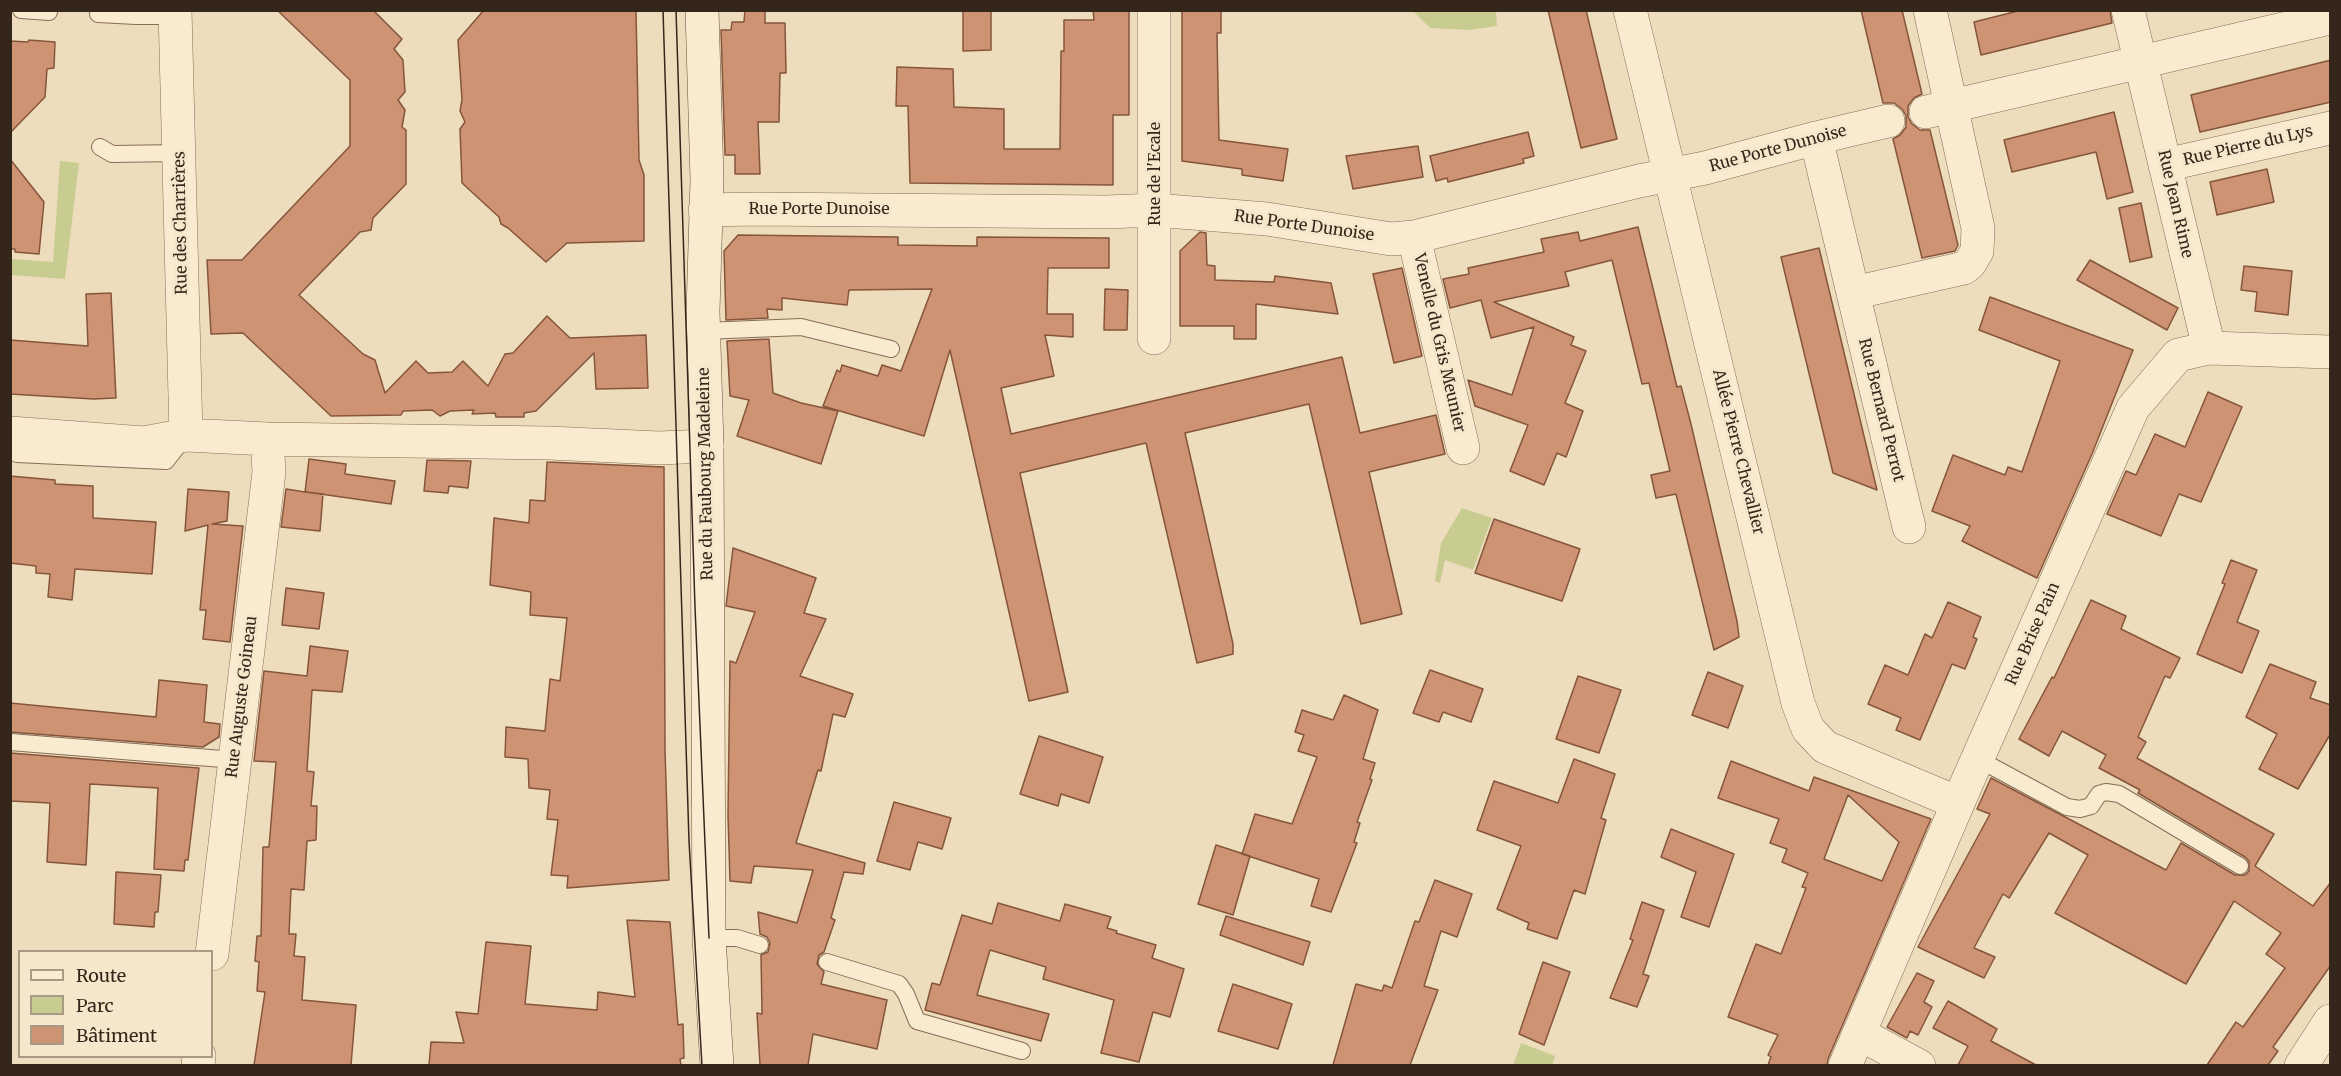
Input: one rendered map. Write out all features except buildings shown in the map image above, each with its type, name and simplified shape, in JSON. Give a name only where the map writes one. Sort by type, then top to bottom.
[{"type":"street","name":"Rue du Faubourg Madeleine","points":[[702,10],[707,180],[704,331],[707,446],[709,938],[717,1065]]},
{"type":"street","name":"Rue de l'Ecale","points":[[1154,10],[1154,338]]},
{"type":"street","name":"Allée Pierre Chevallier","points":[[1630,10],[1798,703],[1808,729],[1825,747],[1959,802]]},
{"type":"street","points":[[1853,293],[1964,268],[1971,263],[1977,251],[1978,228],[1939,109],[1930,10]]},
{"type":"street","name":"Rue Jean Rime","points":[[2128,10],[2209,348]]},
{"type":"street","name":"Rue des Charrières","points":[[175,13],[186,435]]},
{"type":"street","points":[[1939,109],[2331,18]]},
{"type":"street","name":"Rue Porte Dunoise","points":[[705,210],[1107,212],[1155,210],[1267,219],[1391,239],[1414,237],[1705,168],[1888,121]]},
{"type":"street","name":"Rue Pierre du Lys","points":[[2165,165],[2331,128]]},
{"type":"street","name":"Rue Bernard Perrot","points":[[1816,138],[1909,527]]},
{"type":"street","name":"Venelle du Gris Meunier","points":[[1414,237],[1463,448]]},
{"type":"street","name":"Rue Brise Pain","points":[[1845,1065],[2133,408],[2178,356],[2209,348],[2331,352]]},
{"type":"street","points":[[14,443],[144,443],[186,435],[267,440],[549,443],[659,448],[707,446]]},
{"type":"street","name":"Rue Auguste Goineau","points":[[212,950],[269,472],[267,440]]},
{"type":"street","points":[[2301,1065],[2331,1021]]},
{"type":"street","points":[[1860,1034],[1919,1065]]},
{"type":"lane","points":[[21,10],[49,12]]},
{"type":"lane","points":[[98,14],[136,16],[175,13]]},
{"type":"lane","points":[[100,147],[111,154],[179,153]]},
{"type":"lane","points":[[704,331],[801,327],[891,349]]},
{"type":"lane","points":[[10,742],[235,760]]},
{"type":"lane","points":[[1991,766],[2067,807],[2080,809],[2091,806],[2099,794],[2106,792],[2119,794],[2240,866]]},
{"type":"lane","points":[[709,938],[737,938],[760,945]]},
{"type":"lane","points":[[827,962],[900,984],[917,1021],[1022,1051]]},
{"type":"green space","points":[[1413,11],[1496,11],[1497,26],[1469,30],[1430,28]]},
{"type":"green space","points":[[60,161],[79,163],[65,279],[11,275],[11,259],[53,262]]},
{"type":"green space","points":[[1462,508],[1492,518],[1473,570],[1445,560],[1440,583],[1435,581],[1441,543]]},
{"type":"green space","points":[[1521,1043],[1555,1056],[1552,1065],[1513,1065]]},
{"type":"tram line","points":[[663,10],[689,841],[702,1066]]},
{"type":"tram line","points":[[676,10],[695,607],[709,938]]}]
